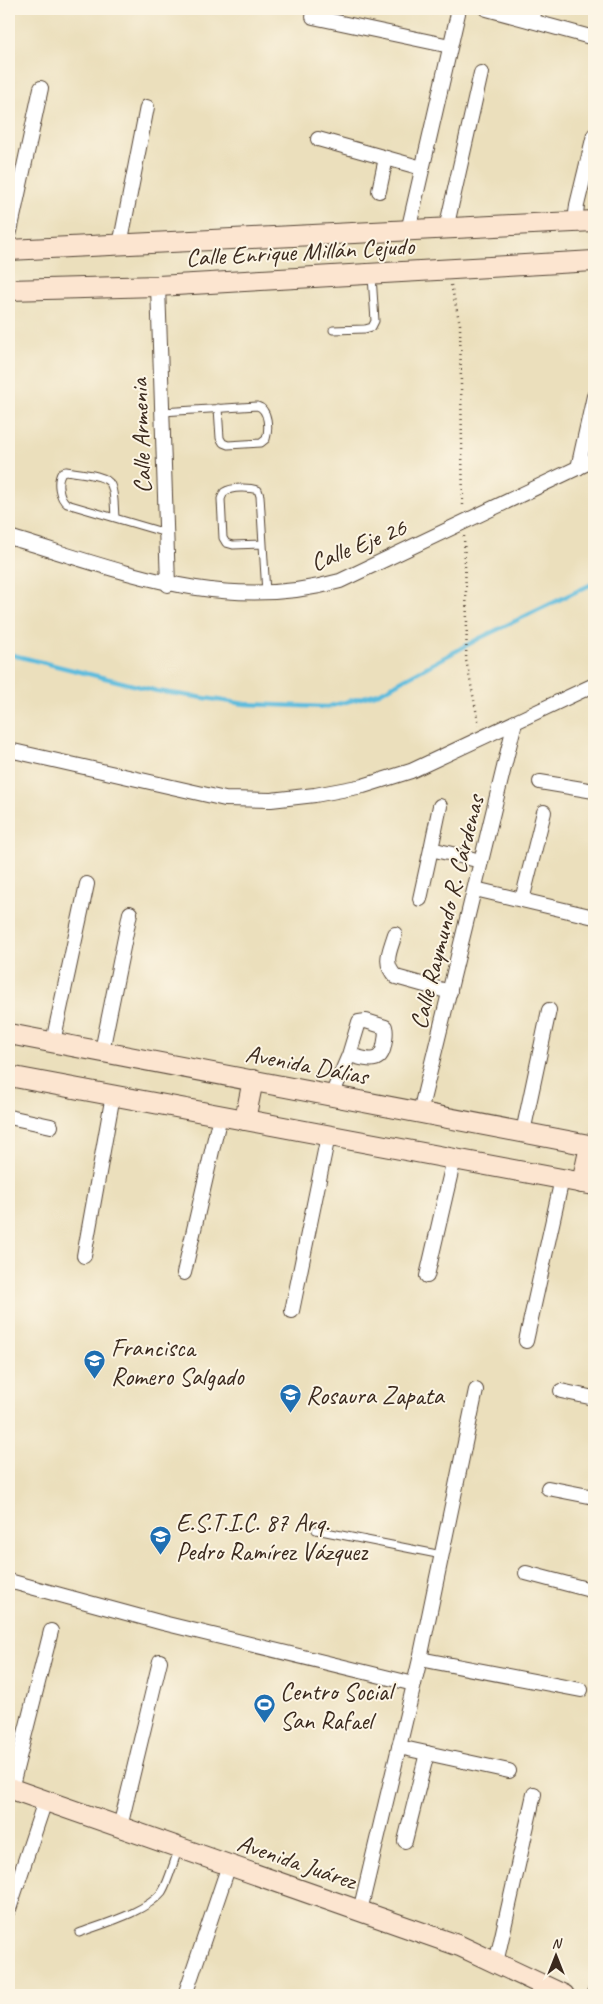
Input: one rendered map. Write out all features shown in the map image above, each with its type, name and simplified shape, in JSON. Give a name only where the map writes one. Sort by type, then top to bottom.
[{"type":"main road","name":"Calle Enrique Millán Cejudo","points":[[9,250],[585,222]]},
{"type":"main road","name":"Calle Enrique Millán Cejudo","points":[[9,290],[158,286],[594,261]]},
{"type":"main road","name":"Avenida Dálias","points":[[9,1034],[592,1146]]},
{"type":"main road","points":[[9,1076],[588,1184],[592,1146]]},
{"type":"main road","points":[[244,1120],[253,1080]]},
{"type":"main road","name":"Avenida Juárez","points":[[10,1788],[460,1946],[496,1963],[534,1989],[564,1995]]},
{"type":"street","points":[[408,231],[459,9]]},
{"type":"street","points":[[487,9],[533,15],[594,38]]},
{"type":"street","points":[[313,17],[450,46]]},
{"type":"street","points":[[446,229],[481,72]]},
{"type":"street","points":[[9,236],[41,88]]},
{"type":"street","points":[[120,244],[147,107]]},
{"type":"street","points":[[585,222],[577,205],[594,135]]},
{"type":"street","points":[[318,139],[422,168]]},
{"type":"street","points":[[379,192],[386,158]]},
{"type":"street","name":"Calle Armenia","points":[[158,286],[168,584]]},
{"type":"street","points":[[578,468],[594,396]]},
{"type":"street","name":"Calle Eje 26","points":[[9,537],[168,584],[223,593],[266,593],[316,588],[340,581],[594,460]]},
{"type":"street","points":[[9,750],[225,799],[270,800],[315,795],[364,786],[411,771],[594,685]]},
{"type":"street","name":"Calle Raymundo R. Cárdenas","points":[[420,1112],[515,722]]},
{"type":"street","points":[[540,782],[594,791]]},
{"type":"street","points":[[420,899],[440,806]]},
{"type":"street","points":[[522,900],[544,812]]},
{"type":"street","points":[[431,849],[481,861]]},
{"type":"street","points":[[53,1042],[87,884]]},
{"type":"street","points":[[475,889],[594,917]]},
{"type":"street","points":[[102,1051],[130,913]]},
{"type":"street","points":[[394,934],[387,964],[390,971],[396,977],[450,992]]},
{"type":"street","points":[[523,1132],[549,1010]]},
{"type":"street","points":[[332,1095],[349,1055]]},
{"type":"street","points":[[84,1256],[113,1096]]},
{"type":"street","points":[[184,1273],[220,1116]]},
{"type":"street","points":[[9,1117],[51,1126]]},
{"type":"street","points":[[292,1311],[328,1136]]},
{"type":"street","points":[[427,1276],[454,1159]]},
{"type":"street","points":[[526,1341],[562,1179]]},
{"type":"street","points":[[360,1911],[420,1658],[476,1390]]},
{"type":"street","points":[[561,1391],[594,1398]]},
{"type":"street","points":[[548,1488],[594,1497]]},
{"type":"street","points":[[526,1574],[594,1591]]},
{"type":"street","points":[[9,1581],[163,1623],[414,1684]]},
{"type":"street","points":[[10,1788],[51,1631]]},
{"type":"street","points":[[420,1658],[581,1690]]},
{"type":"street","points":[[120,1827],[160,1661]]},
{"type":"street","points":[[399,1747],[509,1771]]},
{"type":"street","points":[[405,1841],[427,1753]]},
{"type":"street","points":[[496,1963],[534,1794]]},
{"type":"street","points":[[9,1909],[45,1801]]},
{"type":"street","points":[[185,1995],[229,1865]]},
{"type":"lane","points":[[333,330],[372,327],[375,320],[372,274]]},
{"type":"lane","points":[[162,412],[218,408],[257,406],[263,407],[266,411],[268,434],[266,440],[261,443],[228,445],[223,443],[220,438],[218,408]]},
{"type":"lane","points":[[114,518],[112,486],[109,481],[104,478],[66,471],[62,472],[59,476],[60,496],[62,501],[67,504],[114,518],[166,533]]},
{"type":"lane","points":[[263,544],[233,545],[226,543],[223,538],[221,499],[224,492],[252,488],[258,490],[260,496],[263,544],[266,593]]},
{"type":"lane","points":[[316,1530],[442,1555]]},
{"type":"lane","points":[[79,1933],[132,1912],[154,1900],[163,1890],[179,1848]]},
{"type":"path","points":[[446,269],[460,324],[463,523],[467,621],[466,660],[482,738]]},
{"type":"waterway","points":[[9,654],[157,691],[245,704],[327,707],[379,693],[480,638],[594,583]]},
{"type":"place","name":"Francisca Romero Salgado","points":[[95,1380]]},
{"type":"place","name":"Rosaura Zapata","points":[[290,1414]]},
{"type":"place","name":"E.S.T.I.C. 87 Arq. Pedro Ramírez Vázquez","points":[[160,1555]]},
{"type":"place","name":"Centro Social San Rafael","points":[[264,1724]]}]
